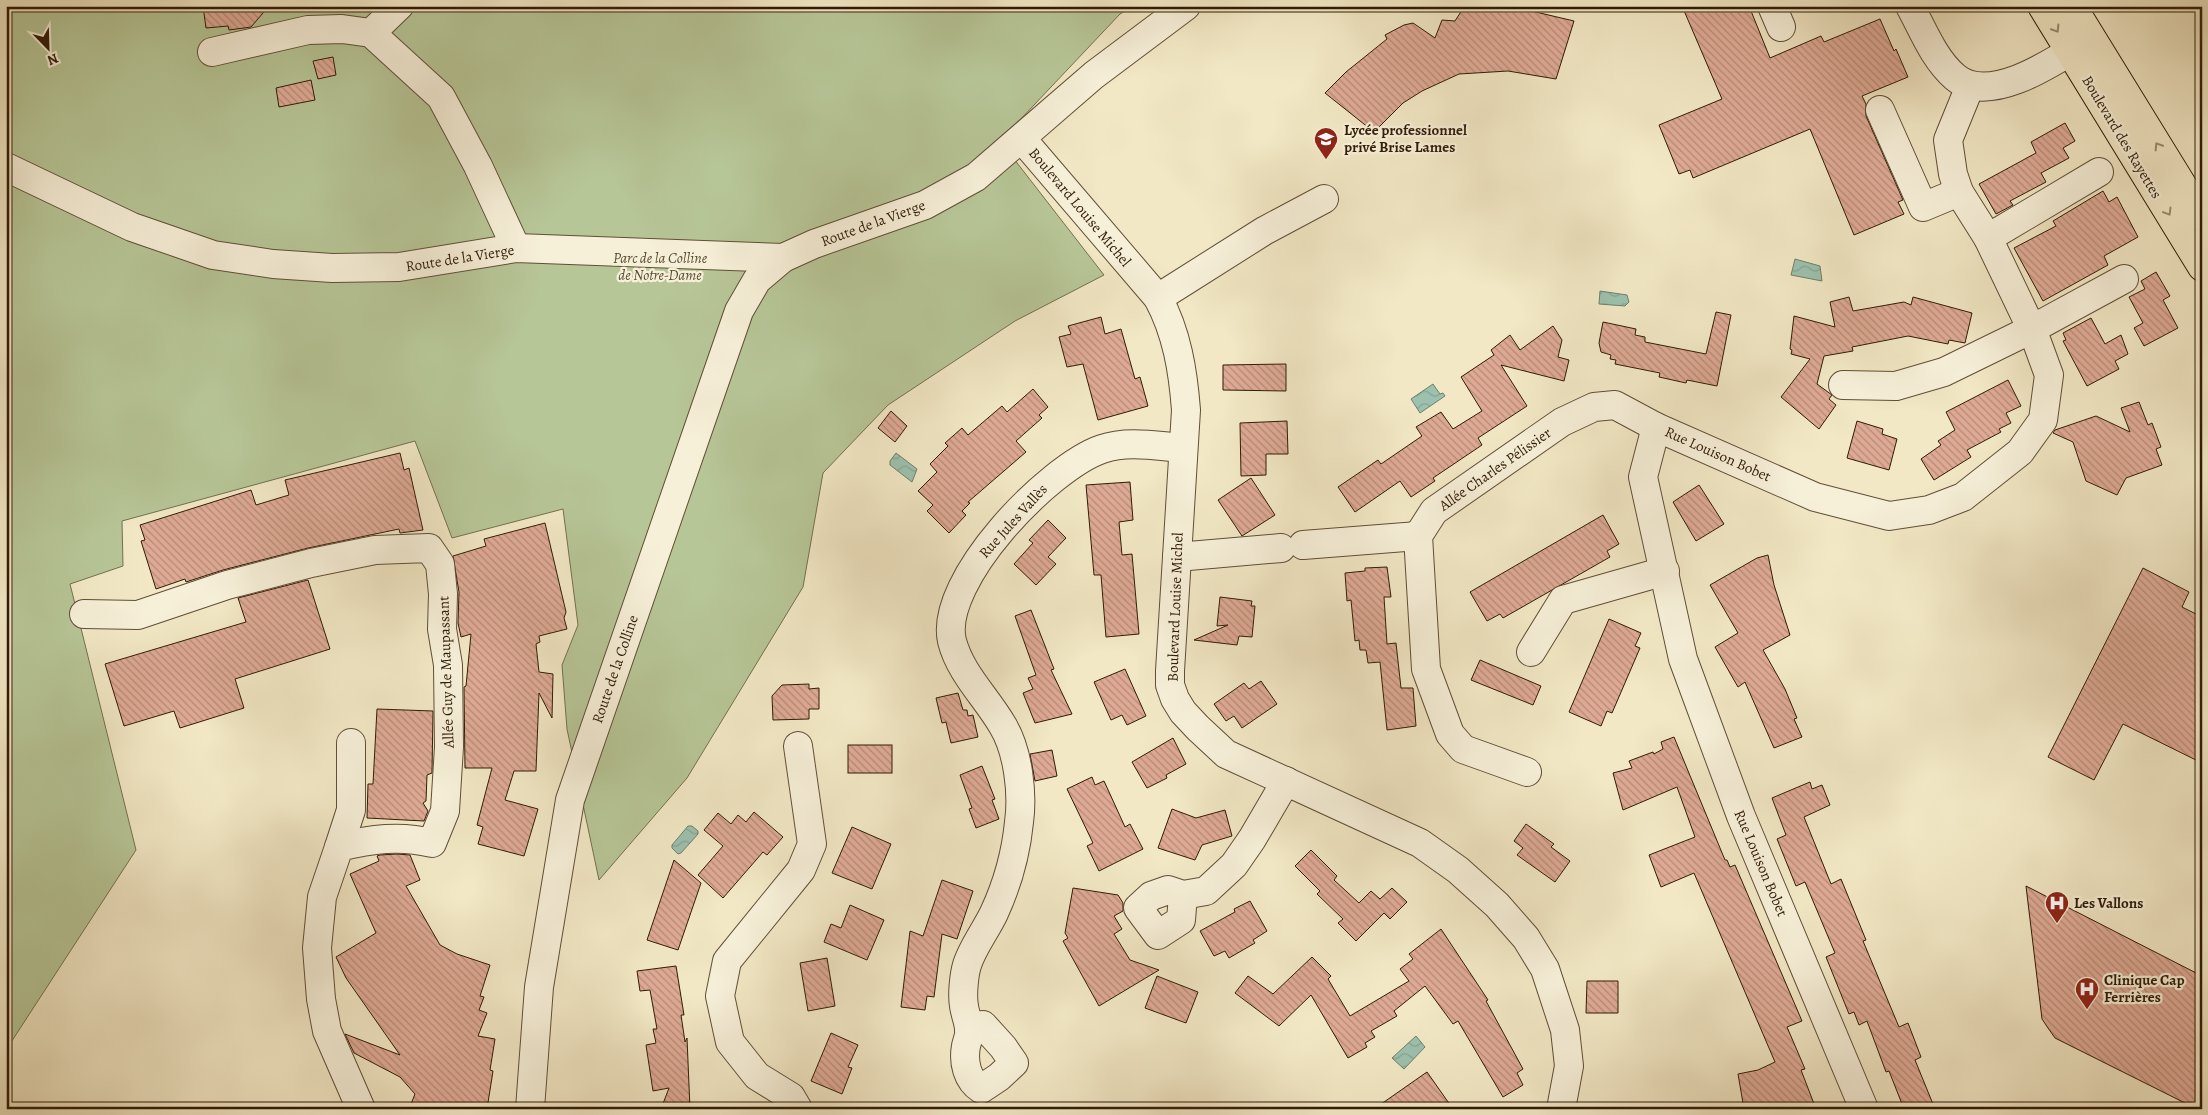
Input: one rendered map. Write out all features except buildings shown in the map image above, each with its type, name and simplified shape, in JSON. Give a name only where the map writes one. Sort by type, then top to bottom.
[{"type":"main road","name":"Boulevard des Rayettes","points":[[2042,6],[2081,45],[2202,217]]},
{"type":"main road","name":"Boulevard des Rayettes","points":[[2072,6],[2081,45],[2202,267]]},
{"type":"street","points":[[371,33],[399,6]]},
{"type":"street","name":"Route de la Vierge","points":[[6,168],[132,227],[213,255],[273,264],[332,268],[399,267],[516,248],[783,258],[814,244],[924,205],[976,177],[1094,75],[1186,6]]},
{"type":"street","points":[[1910,6],[1936,55],[1955,77],[1970,86],[1995,86],[2026,77],[2081,45]]},
{"type":"street","points":[[212,52],[308,30],[342,29],[371,33],[440,97],[478,166],[516,248]]},
{"type":"street","name":"Rue Louison Bobet","points":[[1864,1109],[1740,816],[1683,659],[1643,477],[1656,427],[1815,497],[1889,516],[1930,510],[1963,497],[2020,452],[2043,420],[2049,375],[2032,329],[1988,238],[1959,192],[1953,174],[1948,140],[1970,86]]},
{"type":"street","points":[[1880,110],[1923,207],[1959,192]]},
{"type":"street","name":"Boulevard Louise Michel","points":[[1022,139],[1158,298],[1170,319],[1184,374],[1186,410],[1170,671],[1170,685],[1175,699],[1198,728],[1226,754],[1420,843],[1458,870],[1497,905],[1526,938],[1546,969],[1565,1030],[1569,1066],[1561,1109]]},
{"type":"street","points":[[1988,238],[2099,172]]},
{"type":"street","points":[[1158,298],[1264,231],[1324,199]]},
{"type":"street","name":"Route de la Colline","points":[[530,1109],[539,987],[570,800],[739,311],[757,280],[783,258]]},
{"type":"street","points":[[1843,385],[1896,386],[1944,372],[2032,329],[2124,279]]},
{"type":"street","name":"Allée Charles Pélissier","points":[[1418,536],[1434,511],[1562,422],[1594,407],[1616,405],[1656,427]]},
{"type":"street","name":"Rue Jules Vallès","points":[[970,1031],[963,1003],[967,965],[995,911],[1014,854],[1020,821],[1016,759],[1004,727],[961,664],[952,640],[952,620],[963,587],[977,558],[1043,486],[1064,468],[1084,456],[1120,444],[1183,448]]},
{"type":"street","points":[[1177,557],[1418,536],[1426,669],[1450,734],[1463,749],[1527,772]]},
{"type":"street","name":"Allée Guy de Maupassant","points":[[84,614],[138,615],[227,585],[311,563],[375,550],[429,548],[440,564],[443,594],[442,629],[448,665],[449,747],[442,846],[392,837],[372,839],[339,847]]},
{"type":"street","points":[[1531,652],[1563,600],[1664,571]]},
{"type":"street","points":[[351,743],[350,810],[322,897],[316,948],[319,982],[327,1030],[361,1109]]},
{"type":"street","points":[[798,746],[812,844],[800,870],[727,961],[720,996],[730,1042],[757,1076],[791,1097],[798,1109]]},
{"type":"street","points":[[1183,895],[1206,891],[1234,865],[1252,839],[1286,781]]},
{"type":"green space","name":"Parc de la Colline de Notre-Dame","points":[[6,6],[1134,6],[1120,14],[1000,141],[1104,275],[1015,321],[888,405],[823,473],[803,587],[687,778],[599,880],[567,729],[562,665],[578,625],[563,509],[452,538],[415,441],[122,521],[123,566],[70,584],[136,850],[6,1050]]},
{"type":"water","points":[[1795,259],[1820,266],[1822,281],[1791,275]]},
{"type":"water","points":[[1600,291],[1627,295],[1629,302],[1625,306],[1599,304]]},
{"type":"water","points":[[1433,384],[1440,394],[1443,393],[1445,396],[1420,413],[1411,399]]},
{"type":"water","points":[[896,453],[917,469],[912,482],[890,465],[890,461]]},
{"type":"water","points":[[688,826],[692,826],[698,831],[698,834],[678,854],[672,848],[672,845]]},
{"type":"water","points":[[1416,1036],[1425,1047],[1404,1069],[1392,1058]]},
{"type":"place","name":"Lycée professionnel privé Brise Lames","points":[[1326,160]]},
{"type":"place","name":"Les Vallons","points":[[2057,924]]},
{"type":"place","name":"Clinique Cap Ferrières","points":[[2087,1010]]}]
